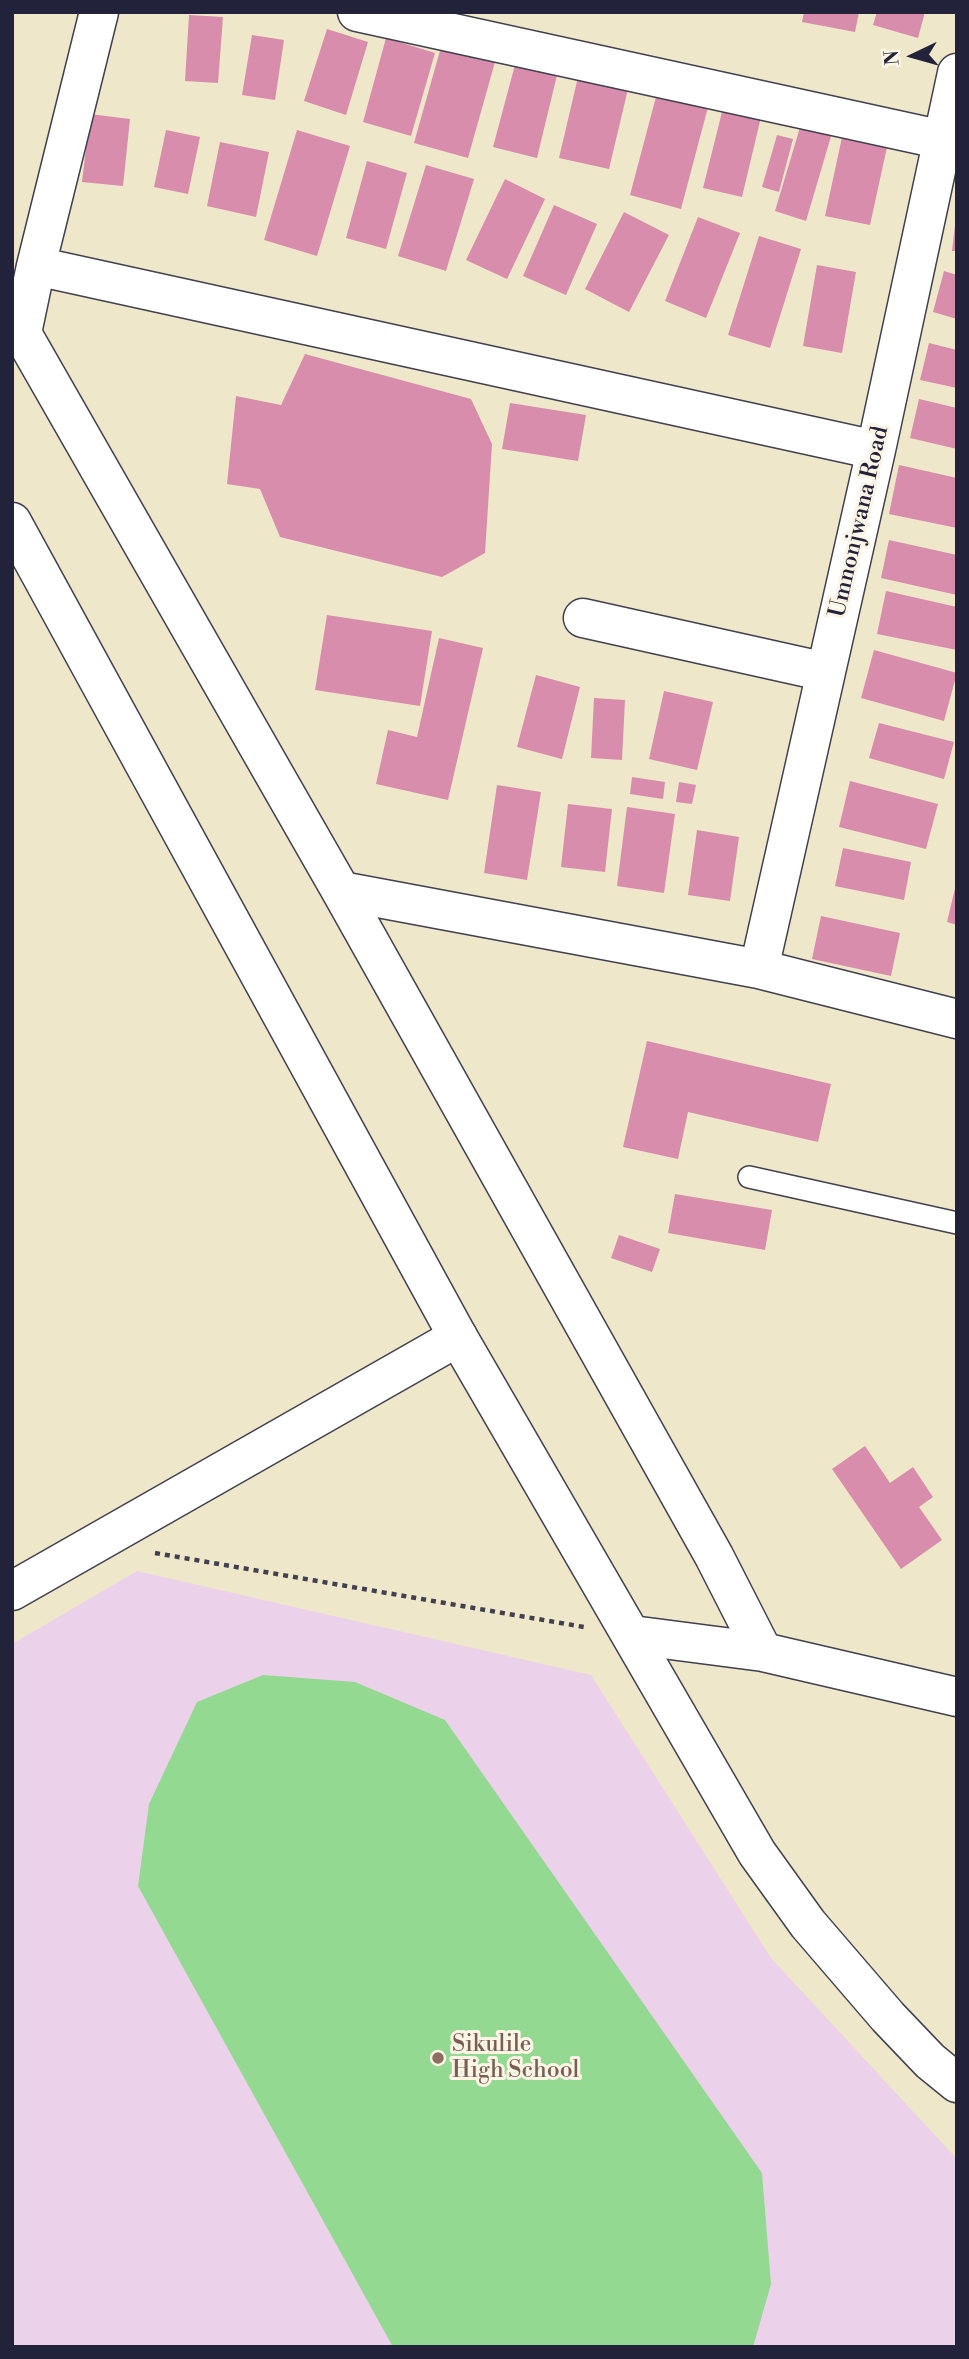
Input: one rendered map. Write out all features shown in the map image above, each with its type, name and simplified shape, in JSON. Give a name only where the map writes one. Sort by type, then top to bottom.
[{"type":"street","points":[[99,12],[36,266],[17,325],[341,891],[708,1544],[763,1652]]},
{"type":"street","points":[[357,12],[950,141]]},
{"type":"street","name":"Umnonjwana Road","points":[[759,969],[876,450],[950,141],[957,74]]},
{"type":"street","points":[[36,266],[876,450]]},
{"type":"street","points":[[12,522],[458,1337],[757,1853],[793,1904],[888,2017],[930,2061],[957,2083]]},
{"type":"street","points":[[583,618],[826,672]]},
{"type":"street","points":[[341,891],[759,969],[957,1019]]},
{"type":"street","points":[[12,1591],[458,1337]]},
{"type":"street","points":[[632,1635],[763,1652],[957,1697]]},
{"type":"lane","points":[[749,1177],[957,1223]]},
{"type":"path","points":[[150,1553],[632,1635]]},
{"type":"shaded area","name":"Sikulile High School","points":[[137,1571],[591,1675],[771,1958],[957,2159],[957,2347],[12,2347],[12,1644]]},
{"type":"green space","points":[[263,1675],[355,1682],[445,1720],[762,2173],[771,2284],[753,2347],[393,2347],[138,1886],[149,1804],[197,1702]]},
{"type":"building","points":[[804,12],[859,12],[855,32],[802,22]]},
{"type":"building","points":[[877,12],[925,12],[918,38],[873,25]]},
{"type":"building","points":[[189,15],[223,17],[218,83],[185,81]]},
{"type":"building","points":[[327,29],[368,42],[346,115],[304,101]]},
{"type":"building","points":[[252,35],[284,40],[275,100],[242,95]]},
{"type":"building","points":[[386,38],[435,53],[411,136],[363,122]]},
{"type":"building","points":[[441,47],[495,62],[468,158],[414,143]]},
{"type":"building","points":[[516,61],[558,71],[537,158],[493,147]]},
{"type":"building","points":[[578,77],[628,89],[609,169],[559,158]]},
{"type":"building","points":[[657,93],[708,107],[681,209],[630,195]]},
{"type":"building","points":[[723,108],[761,117],[742,197],[703,188]]},
{"type":"building","points":[[90,114],[130,119],[123,186],[82,182]]},
{"type":"building","points":[[801,124],[832,133],[806,221],[775,211]]},
{"type":"building","points":[[844,128],[889,138],[870,225],[825,216]]},
{"type":"building","points":[[166,130],[200,137],[188,194],[154,187]]},
{"type":"building","points":[[297,130],[350,146],[317,256],[264,240]]},
{"type":"building","points":[[777,135],[793,139],[779,192],[762,187]]},
{"type":"building","points":[[220,142],[269,152],[256,217],[207,206]]},
{"type":"building","points":[[367,161],[407,173],[386,249],[346,238]]},
{"type":"building","points":[[426,165],[474,179],[446,271],[398,256]]},
{"type":"building","points":[[505,179],[545,199],[507,279],[466,260]]},
{"type":"building","points":[[554,205],[597,224],[566,295],[523,276]]},
{"type":"building","points":[[624,212],[669,235],[629,312],[585,289]]},
{"type":"building","points":[[698,217],[740,233],[706,318],[665,301]]},
{"type":"building","points":[[955,225],[957,251],[952,251]]},
{"type":"building","points":[[759,236],[801,249],[770,348],[728,335]]},
{"type":"building","points":[[817,265],[856,272],[842,353],[803,346]]},
{"type":"building","points":[[944,271],[957,275],[957,319],[933,312]]},
{"type":"building","points":[[929,343],[957,350],[957,388],[920,380]]},
{"type":"building","points":[[305,354],[471,399],[492,444],[485,553],[442,577],[280,537],[260,489],[227,484],[236,396],[281,405]]},
{"type":"building","points":[[919,399],[957,408],[957,449],[910,438]]},
{"type":"building","points":[[510,403],[586,415],[578,461],[502,449]]},
{"type":"building","points":[[899,465],[957,478],[957,528],[889,514]]},
{"type":"building","points":[[889,540],[957,555],[957,595],[881,578]]},
{"type":"building","points":[[886,591],[957,607],[957,650],[877,634]]},
{"type":"building","points":[[327,615],[432,631],[420,706],[315,690]]},
{"type":"building","points":[[439,638],[483,648],[448,800],[376,784],[388,730],[417,737]]},
{"type":"building","points":[[874,650],[957,673],[944,721],[861,698]]},
{"type":"building","points":[[536,675],[580,687],[562,759],[517,747]]},
{"type":"building","points":[[664,691],[713,702],[697,770],[649,759]]},
{"type":"building","points":[[594,698],[625,700],[622,760],[591,758]]},
{"type":"building","points":[[879,723],[954,742],[944,779],[869,758]]},
{"type":"building","points":[[632,777],[665,782],[663,799],[630,794]]},
{"type":"building","points":[[850,781],[938,804],[926,849],[839,827]]},
{"type":"building","points":[[679,782],[696,785],[692,804],[676,802]]},
{"type":"building","points":[[497,785],[541,792],[527,880],[484,873]]},
{"type":"building","points":[[568,804],[612,809],[605,872],[561,867]]},
{"type":"building","points":[[627,807],[675,814],[664,893],[617,886]]},
{"type":"building","points":[[697,830],[739,837],[730,901],[688,895]]},
{"type":"building","points":[[843,848],[911,862],[904,900],[835,886]]},
{"type":"building","points":[[957,885],[957,925],[947,922]]},
{"type":"building","points":[[821,916],[900,933],[891,976],[812,959]]},
{"type":"building","points":[[647,1041],[831,1084],[818,1142],[688,1112],[678,1159],[623,1147]]},
{"type":"building","points":[[675,1194],[772,1210],[765,1250],[668,1233]]},
{"type":"building","points":[[619,1235],[660,1249],[652,1272],[611,1258]]},
{"type":"building","points":[[865,1446],[890,1483],[913,1467],[933,1497],[919,1507],[942,1540],[901,1569],[832,1469]]},
{"type":"place","name":"Sikulile High School","points":[[438,2058]]}]
